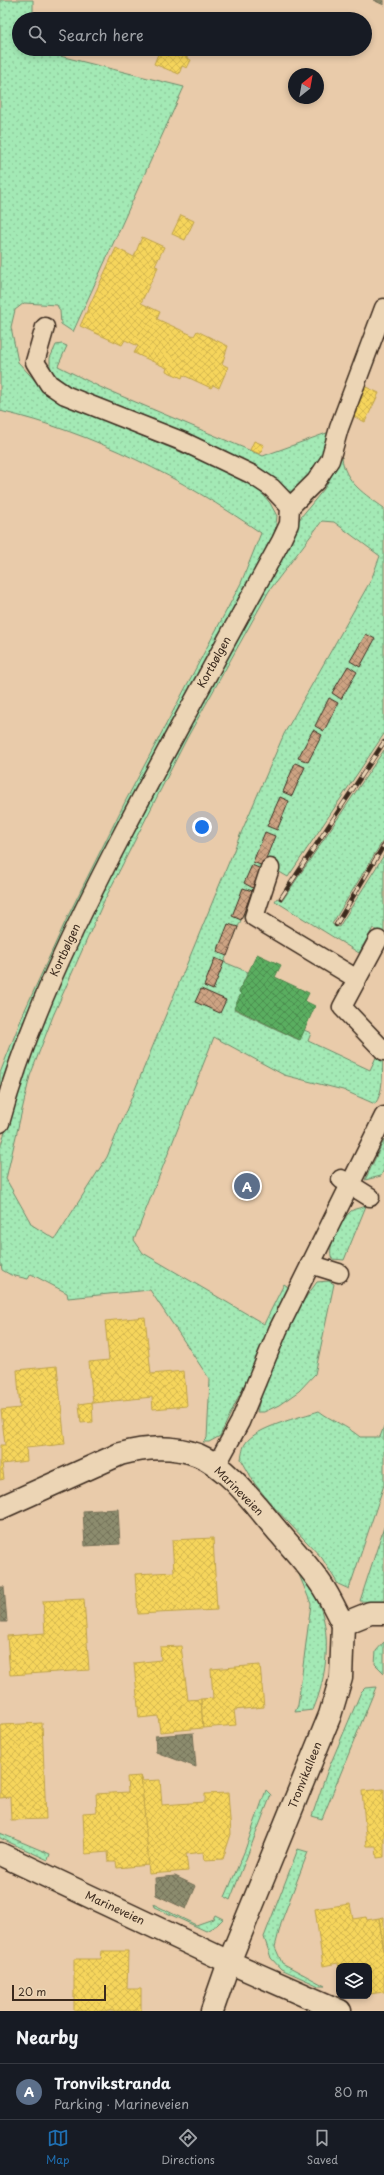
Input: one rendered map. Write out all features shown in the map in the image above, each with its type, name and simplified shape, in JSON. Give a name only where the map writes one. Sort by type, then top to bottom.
[{"type":"street","name":"Marineveien","points":[[0,1508],[120,1454],[140,1448],[172,1449],[198,1455],[216,1466],[243,1491],[301,1558],[326,1591],[343,1624]]},
{"type":"street","points":[[343,1624],[370,1613],[384,1612]]},
{"type":"street","name":"Tronvikalleen","points":[[212,2011],[229,1962],[330,1715],[341,1678],[343,1624]]},
{"type":"street","name":"Marineveien","points":[[0,1854],[229,1962]]},
{"type":"street","points":[[229,1962],[340,2011]]},
{"type":"lane","points":[[45,327],[35,362],[49,384],[65,394],[184,442],[251,474],[272,488],[290,507],[316,481],[330,460],[339,428],[384,308]]},
{"type":"lane","name":"Kortbølgen","points":[[0,1123],[13,1075],[40,1005],[92,893],[152,777],[289,524],[290,507]]},
{"type":"lane","points":[[270,868],[254,917],[357,979]]},
{"type":"lane","points":[[378,940],[342,1007],[384,1051]]},
{"type":"lane","points":[[216,1466],[240,1422],[310,1258],[380,1114]]},
{"type":"lane","points":[[346,1182],[370,1197]]},
{"type":"lane","points":[[310,1258],[339,1273]]},
{"type":"green space","points":[[0,0],[33,0],[33,12],[12,12],[12,56],[60,56],[184,87],[73,332],[61,324],[60,311],[57,305],[24,303],[15,310],[11,327],[18,362],[40,386],[72,407],[236,475],[261,492],[270,503],[277,516],[275,532],[0,1094],[0,1073],[24,1012],[67,918],[126,800],[241,583],[261,533],[200,494],[136,460],[69,432],[35,420],[0,411]]},
{"type":"green space","points":[[62,344],[67,346],[58,366],[100,387],[263,456],[335,430],[318,469],[295,492],[284,492],[76,390],[50,370],[50,358],[56,345]]},
{"type":"green space","points":[[342,457],[347,474],[351,481],[363,493],[384,508],[384,734],[288,877],[264,863],[224,962],[248,972],[239,992],[241,994],[234,1009],[299,1040],[304,1030],[311,1033],[308,1041],[370,1070],[378,1053],[383,1057],[381,1088],[375,1104],[343,1090],[284,1075],[214,1037],[134,1240],[143,1253],[264,1324],[284,1284],[290,1288],[220,1436],[209,1442],[203,1442],[207,1438],[210,1380],[150,1290],[68,1298],[67,1293],[31,1274],[28,1279],[11,1275],[2,1270],[0,1259],[0,1148],[29,1052],[86,922],[291,533],[301,517],[324,489]],"holes":[[[322,521],[334,522],[380,556],[371,580],[284,734],[241,833],[107,1157],[55,1239],[32,1225],[6,1179],[30,1076],[53,1016],[104,901],[187,738],[269,591]]]},
{"type":"green space","points":[[384,750],[384,839],[332,924],[339,927],[384,855],[384,935],[373,928],[359,953],[275,901],[277,898],[282,901]]},
{"type":"green space","points":[[384,1140],[384,1169],[381,1176],[365,1180]]},
{"type":"green space","points":[[366,1206],[344,1260],[332,1259],[331,1247],[343,1220],[354,1209]]},
{"type":"green space","points":[[329,1281],[334,1284],[315,1374],[299,1391],[279,1405],[264,1412],[257,1412],[261,1394],[295,1312],[317,1282]]},
{"type":"green space","points":[[319,1411],[360,1437],[380,1437],[384,1426],[384,1485],[349,1589],[338,1584],[322,1558],[272,1505],[255,1484],[241,1459],[245,1444],[250,1438],[258,1433],[279,1423]]},
{"type":"green space","points":[[384,1527],[384,1602],[360,1601]]},
{"type":"green space","points":[[298,1572],[316,1598],[321,1611],[325,1624],[326,1654],[322,1684],[313,1710],[295,1712],[298,1705],[311,1604]]},
{"type":"green space","points":[[384,1642],[384,1673],[375,1664],[376,1651]]},
{"type":"green space","points":[[376,1687],[322,1819],[312,1816],[327,1772],[361,1692],[365,1688]]},
{"type":"green space","points":[[266,1790],[271,1795],[230,1900],[225,1897],[245,1850]]},
{"type":"green space","points":[[0,1833],[50,1854],[48,1860],[0,1838]]},
{"type":"green space","points":[[298,1849],[308,1852],[282,1920],[275,1947],[282,1963],[325,1986],[319,1986],[281,1969],[271,1958],[264,1937]]},
{"type":"green space","points":[[153,1904],[196,1925],[213,1919],[215,1915],[223,1919],[217,1925],[206,1931],[154,1907]]},
{"type":"building: Homes","points":[[157,56],[186,56],[191,60],[187,68],[182,66],[179,74],[154,64]]},
{"type":"building: Homes","points":[[181,215],[194,221],[185,240],[172,234]]},
{"type":"building: Homes","points":[[142,237],[164,247],[155,266],[158,267],[141,303],[160,312],[157,319],[194,336],[197,331],[228,346],[222,364],[228,367],[219,388],[213,385],[211,388],[183,375],[182,378],[166,371],[167,368],[134,353],[138,346],[125,340],[122,345],[80,326],[116,248],[134,257]]},
{"type":"building: Homes","points":[[366,387],[379,393],[365,422],[353,416]]},
{"type":"building: Homes","points":[[254,441],[264,445],[260,454],[250,450]]},
{"type":"building: Homes","points":[[145,1317],[151,1374],[184,1371],[187,1406],[153,1409],[152,1397],[93,1403],[89,1362],[109,1360],[105,1321]]},
{"type":"building: Homes","points":[[57,1366],[65,1444],[26,1448],[27,1461],[2,1464],[4,1479],[0,1480],[0,1445],[5,1445],[1,1410],[20,1408],[17,1370]]},
{"type":"building: Homes","points":[[92,1402],[93,1422],[81,1423],[79,1404]]},
{"type":"building: Homes","points":[[213,1538],[217,1610],[138,1614],[135,1574],[174,1572],[172,1540]]},
{"type":"building: Homes","points":[[84,1599],[89,1670],[10,1675],[7,1636],[45,1633],[43,1601]]},
{"type":"building: Homes","points":[[181,1646],[188,1700],[201,1699],[203,1728],[160,1732],[158,1716],[139,1718],[134,1663],[161,1660],[160,1647]]},
{"type":"building: Homes","points":[[260,1665],[264,1707],[234,1710],[236,1725],[203,1728],[201,1699],[213,1698],[211,1669]]},
{"type":"building: Homes","points":[[42,1723],[46,1819],[11,1820],[10,1797],[0,1798],[0,1757],[2,1757],[1,1725]]},
{"type":"building: Homes","points":[[141,1776],[143,1781],[160,1780],[162,1805],[205,1802],[205,1794],[228,1793],[231,1834],[223,1859],[204,1860],[203,1852],[186,1854],[188,1871],[149,1874]]},
{"type":"building: Homes","points":[[141,1776],[149,1865],[117,1868],[116,1862],[109,1862],[108,1852],[85,1854],[83,1813],[97,1812],[96,1794],[128,1792],[127,1777]]},
{"type":"building: Homes","points":[[384,1789],[384,1857],[377,1858],[376,1846],[367,1846],[362,1791]]},
{"type":"building: Homes","points":[[350,1904],[353,1919],[366,1917],[367,1920],[379,1918],[384,1952],[384,1992],[372,1994],[372,1963],[336,1963],[323,1966],[315,1909]]},
{"type":"building: Homes","points":[[384,1917],[384,1952],[379,1918]]},
{"type":"building: Homes","points":[[102,1951],[128,1951],[127,1989],[141,1989],[141,2011],[74,2011],[74,1959],[101,1959]]},
{"type":"building: Public","points":[[257,954],[281,965],[275,977],[309,993],[305,1001],[315,1006],[300,1040],[234,1008],[241,994],[239,992]]},
{"type":"building: Industry","points":[[373,0],[384,0],[384,5]]},
{"type":"building: Industry","points":[[118,1509],[120,1544],[85,1546],[83,1511]]},
{"type":"building: Industry","points":[[0,1587],[4,1587],[7,1622],[0,1622]]},
{"type":"building: Industry","points":[[193,1733],[196,1767],[156,1752],[155,1736]]},
{"type":"building: Industry","points":[[175,1876],[196,1886],[186,1909],[156,1895],[155,1878]]},
{"type":"building: Other","points":[[366,634],[375,639],[360,667],[350,661]]},
{"type":"building: Other","points":[[348,666],[357,672],[341,699],[332,693]]},
{"type":"building: Other","points":[[329,698],[338,703],[324,731],[315,726]]},
{"type":"building: Other","points":[[313,730],[322,735],[308,762],[298,758]]},
{"type":"building: Other","points":[[295,763],[305,767],[292,796],[283,792]]},
{"type":"building: Other","points":[[280,797],[289,801],[277,830],[267,826]]},
{"type":"building: Other","points":[[265,832],[275,836],[263,866],[253,862]]},
{"type":"building: Other","points":[[252,865],[261,869],[253,888],[244,883]]},
{"type":"building: Other","points":[[243,888],[252,891],[241,920],[232,916]]},
{"type":"building: Other","points":[[228,924],[238,927],[227,956],[217,952]]},
{"type":"building: Other","points":[[215,958],[224,962],[213,990],[204,986]]},
{"type":"building: Other","points":[[201,989],[226,1000],[220,1013],[195,1002]]},
{"type":"railway","points":[[281,898],[384,742]]},
{"type":"railway","points":[[336,925],[384,845]]},
{"type":"place","name":"Tronvikstranda","points":[[247,1186]]}]
